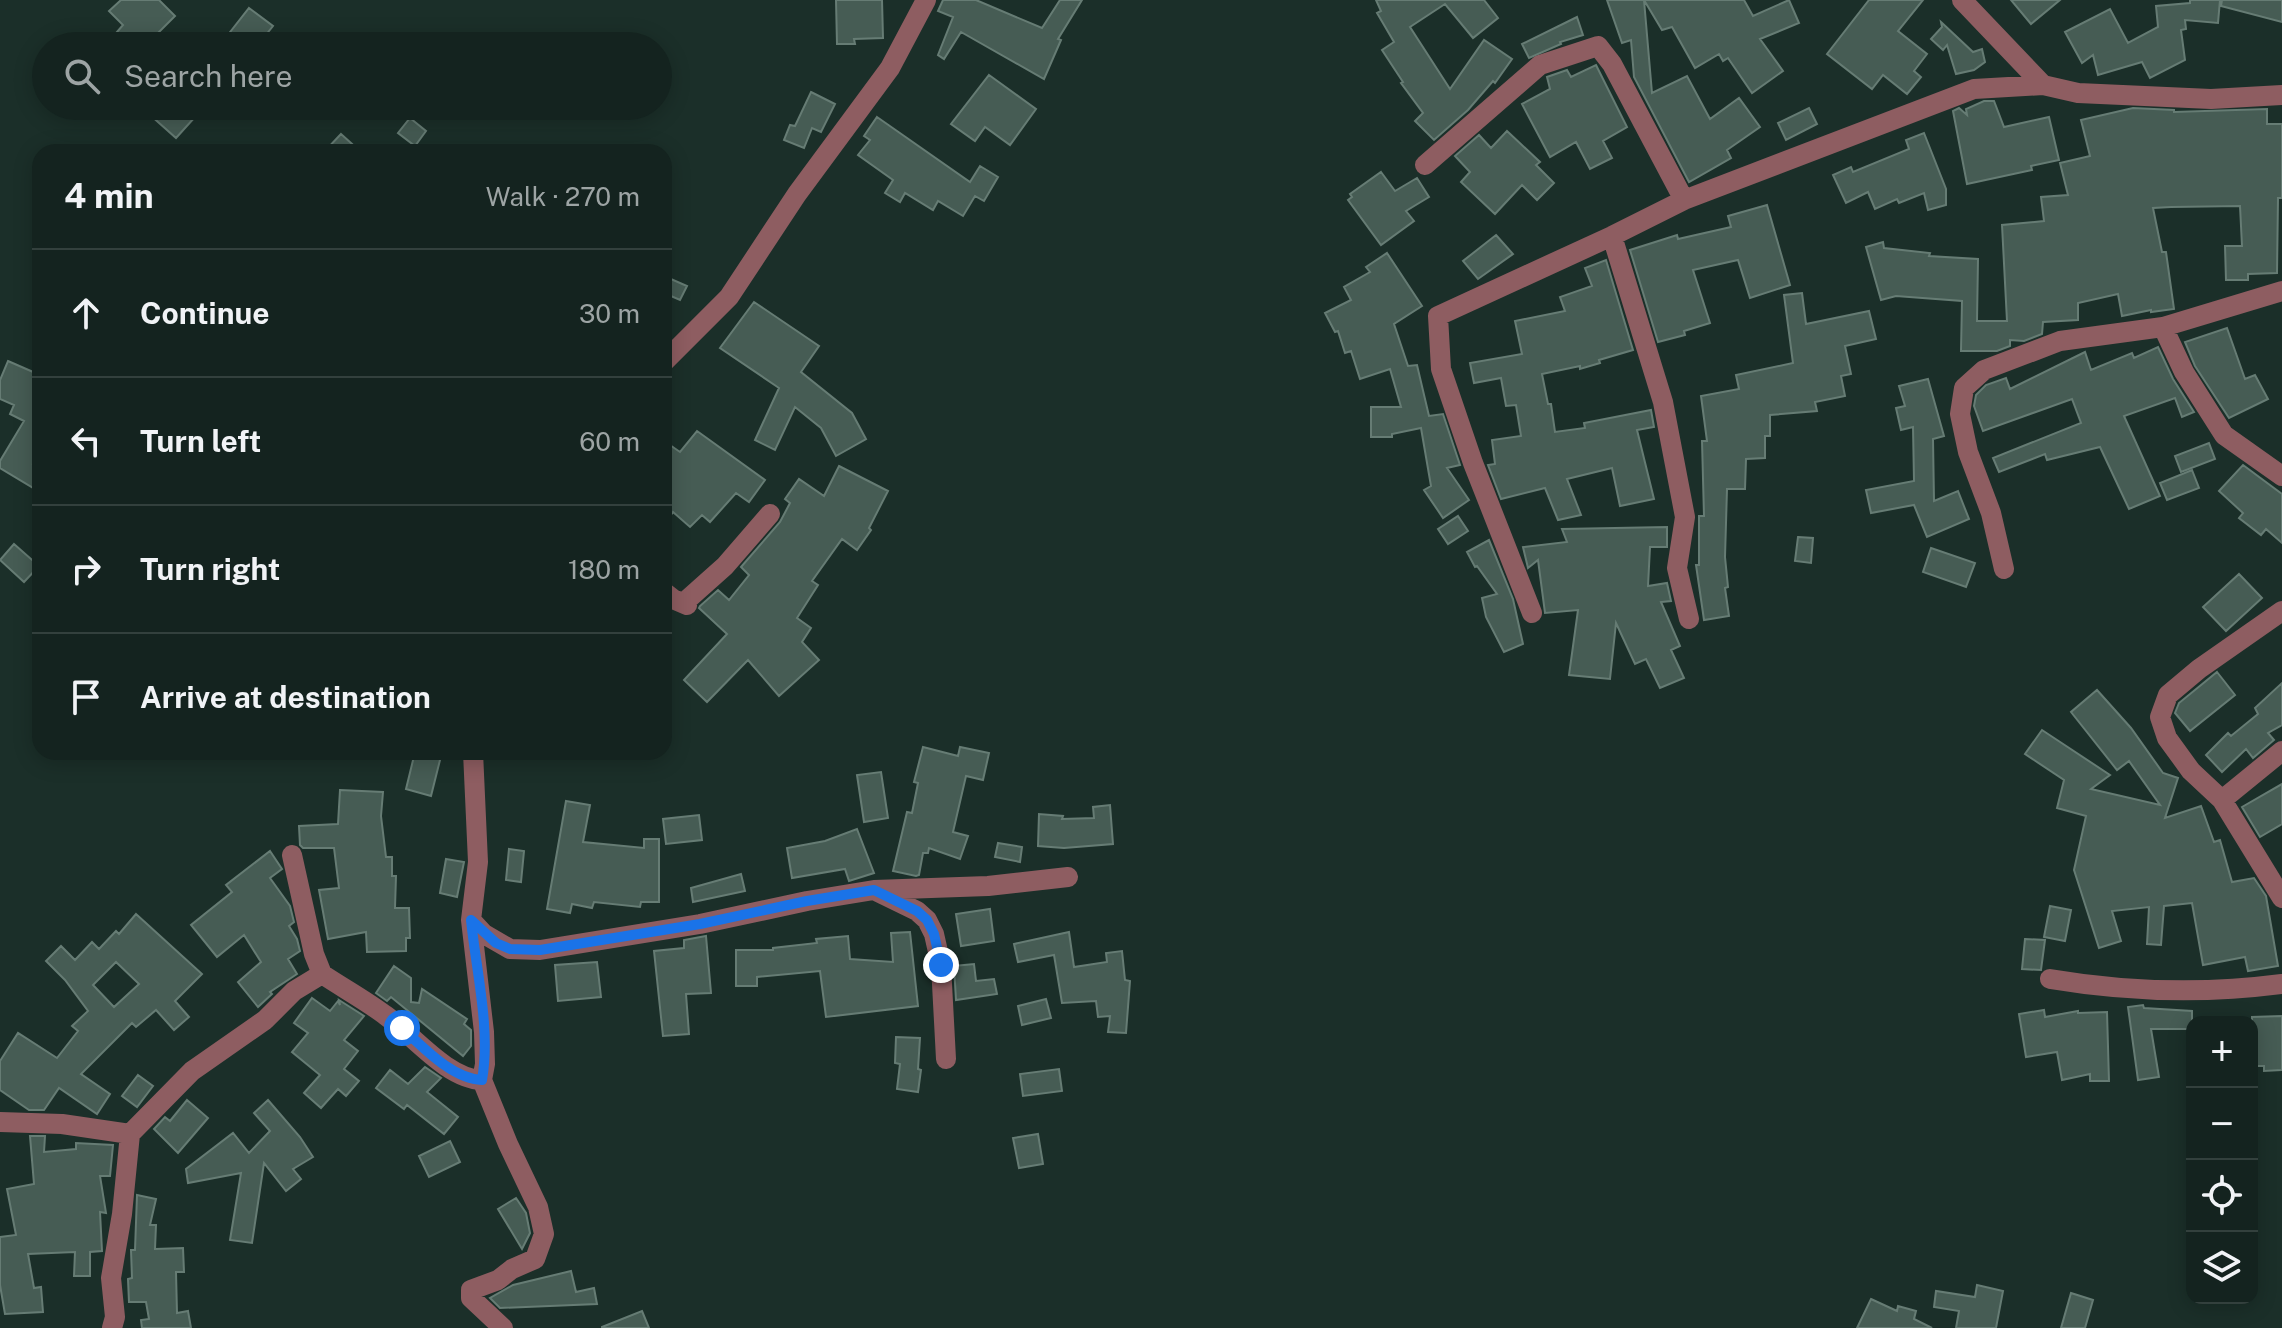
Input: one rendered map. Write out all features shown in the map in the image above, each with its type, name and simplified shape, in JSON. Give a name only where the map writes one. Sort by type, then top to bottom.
[{"type":"street","points":[[672,354],[729,297],[797,194],[890,68],[926,0]]},
{"type":"street","points":[[1962,0],[2043,85]]},
{"type":"street","points":[[1425,165],[1540,65],[1598,46],[1612,64],[1684,200]]},
{"type":"street","points":[[1532,613],[1473,463],[1441,369],[1438,316],[1684,200],[1974,89],[2043,85],[2078,93],[2211,99],[2282,95]]},
{"type":"street","points":[[1612,236],[1663,402],[1685,517],[1677,568],[1689,619]]},
{"type":"street","points":[[2004,569],[1991,513],[1968,452],[1960,414],[1964,388],[1984,370],[2060,341],[2163,327],[2282,291]]},
{"type":"street","points":[[2163,327],[2184,372],[2224,435],[2282,476]]},
{"type":"street","points":[[672,598],[687,605],[688,599],[725,566],[770,514]]},
{"type":"street","points":[[2282,611],[2199,669],[2168,695],[2160,717],[2167,738],[2191,771],[2222,800],[2282,898]]},
{"type":"street","points":[[2222,800],[2282,751]]},
{"type":"street","points":[[473,760],[478,862],[471,920],[484,1032],[482,1080],[538,1207],[544,1234],[535,1259],[512,1269],[498,1280],[471,1290],[471,1298],[503,1328]]},
{"type":"street","points":[[292,855],[314,954],[322,974],[387,1016],[452,1069],[471,1080],[482,1080]]},
{"type":"street","points":[[471,920],[496,943],[510,949],[540,950],[700,924],[874,890],[988,886],[1068,877]]},
{"type":"street","points":[[874,890],[917,911],[927,920],[934,934],[941,965],[946,1059]]},
{"type":"street","points":[[112,1328],[115,1317],[111,1278],[122,1214],[130,1134],[192,1071],[265,1020],[294,991],[322,974]]},
{"type":"street","points":[[2050,979],[2110,989],[2193,990],[2282,984]]},
{"type":"street","points":[[0,1122],[62,1124],[130,1134]]},
{"type":"building","points":[[121,0],[159,0],[175,16],[159,32],[117,32],[123,25],[109,11]]},
{"type":"building","points":[[836,0],[882,0],[883,38],[854,39],[855,44],[837,44]]},
{"type":"building","points":[[943,0],[976,0],[1042,28],[1060,0],[1082,0],[1058,39],[1061,40],[1044,79],[961,32],[944,59],[938,55],[953,17],[938,11]]},
{"type":"building","points":[[1376,0],[1484,0],[1498,18],[1473,38],[1445,4],[1410,27],[1450,89],[1484,40],[1512,59],[1495,83],[1493,81],[1468,110],[1434,140],[1415,121],[1423,113],[1382,50],[1394,42],[1377,13],[1381,11]]},
{"type":"building","points":[[1607,0],[1644,0],[1652,93],[1687,76],[1710,119],[1739,98],[1760,127],[1727,150],[1731,158],[1689,182],[1634,77],[1631,40],[1622,43]]},
{"type":"building","points":[[1644,0],[1744,0],[1753,16],[1789,0],[1799,23],[1760,39],[1783,71],[1752,93],[1728,58],[1723,61],[1719,54],[1695,68],[1672,27],[1662,30]]},
{"type":"building","points":[[1869,0],[1923,0],[1898,31],[1927,54],[1914,71],[1921,77],[1907,94],[1883,75],[1872,89],[1827,54]]},
{"type":"building","points":[[2011,0],[2060,0],[2031,24]]},
{"type":"building","points":[[2190,0],[2220,0],[2218,23],[2185,20],[2186,29],[2181,30],[2185,60],[2150,78],[2142,62],[2098,75],[2093,55],[2082,63],[2065,32],[2110,9],[2128,43],[2158,27],[2156,6],[2190,3]]},
{"type":"building","points":[[2222,0],[2282,0],[2282,22],[2221,6]]},
{"type":"building","points":[[249,8],[273,26],[268,32],[230,32]]},
{"type":"building","points":[[1577,17],[1583,35],[1560,42],[1529,58],[1522,44]]},
{"type":"building","points":[[1941,22],[1973,52],[1982,49],[1985,62],[1974,70],[1956,74],[1947,45],[1943,50],[1931,39],[1942,27]]},
{"type":"building","points":[[1596,65],[1627,127],[1603,141],[1612,158],[1590,169],[1576,142],[1550,157],[1522,104],[1550,89],[1547,77],[1567,70],[1571,77]]},
{"type":"building","points":[[989,75],[1036,109],[1010,145],[985,127],[975,141],[951,124]]},
{"type":"building","points":[[811,92],[835,104],[821,132],[812,128],[804,148],[784,140],[790,125],[795,126]]},
{"type":"building","points":[[1984,101],[1994,101],[2004,127],[2049,117],[2059,160],[2031,166],[2032,170],[1967,184],[1953,111],[1959,108],[1967,115],[1966,109]]},
{"type":"building","points":[[1809,108],[1817,124],[1786,140],[1778,123]]},
{"type":"building","points":[[2133,108],[2174,112],[2267,109],[2267,124],[2282,124],[2282,198],[2278,198],[2277,273],[2248,274],[2248,280],[2226,280],[2225,246],[2242,246],[2240,206],[2153,208],[2162,252],[2166,252],[2174,309],[2122,316],[2118,294],[2078,303],[2078,320],[2043,322],[2042,334],[2024,341],[2010,340],[2010,346],[1997,351],[1961,351],[1962,301],[1896,296],[1881,300],[1866,247],[1883,242],[1884,248],[1930,253],[1929,256],[1978,259],[1977,321],[2007,321],[2002,225],[2044,221],[2041,197],[2068,195],[2060,163],[2090,156],[2081,120]]},
{"type":"building","points":[[877,117],[970,182],[980,166],[998,177],[984,201],[975,196],[963,216],[938,201],[933,210],[905,193],[900,202],[885,193],[893,180],[858,155],[870,140],[864,136]]},
{"type":"building","points":[[156,120],[192,120],[176,138]]},
{"type":"building","points":[[408,120],[426,131],[416,144],[398,133]]},
{"type":"building","points":[[1507,131],[1540,162],[1536,165],[1554,183],[1537,200],[1522,185],[1495,214],[1461,182],[1470,172],[1455,156],[1479,135],[1491,148]]},
{"type":"building","points":[[1924,133],[1946,189],[1946,205],[1928,210],[1924,193],[1899,203],[1897,199],[1875,209],[1868,192],[1846,203],[1833,175],[1851,167],[1853,172],[1909,149],[1906,140]]},
{"type":"building","points":[[341,134],[352,144],[332,144]]},
{"type":"building","points":[[1381,172],[1395,191],[1417,178],[1429,197],[1406,211],[1414,221],[1381,245],[1348,200],[1352,197],[1350,194]]},
{"type":"building","points":[[1767,205],[1790,285],[1750,298],[1738,260],[1693,270],[1710,323],[1684,331],[1685,335],[1658,342],[1630,250],[1677,235],[1678,239],[1731,227],[1728,216]]},
{"type":"building","points":[[1496,235],[1513,254],[1478,279],[1463,261]]},
{"type":"building","points":[[1387,253],[1422,306],[1394,324],[1408,366],[1417,365],[1429,416],[1443,414],[1460,465],[1447,468],[1469,500],[1443,518],[1424,490],[1431,486],[1421,428],[1392,434],[1392,437],[1371,437],[1371,407],[1401,407],[1390,369],[1360,379],[1351,351],[1345,353],[1338,331],[1335,332],[1325,313],[1351,300],[1344,287],[1370,272],[1366,267]]},
{"type":"building","points":[[1606,260],[1633,350],[1580,369],[1580,366],[1542,374],[1548,404],[1551,404],[1555,432],[1585,428],[1584,423],[1651,410],[1654,427],[1637,430],[1654,499],[1620,506],[1612,468],[1567,479],[1581,515],[1558,520],[1545,488],[1501,499],[1488,465],[1495,464],[1492,440],[1521,436],[1516,405],[1506,406],[1501,378],[1474,383],[1470,363],[1522,354],[1515,321],[1565,311],[1560,297],[1592,286],[1585,268]]},
{"type":"building","points":[[672,279],[687,286],[680,300],[672,296]]},
{"type":"building","points":[[1802,293],[1806,324],[1869,311],[1876,339],[1845,346],[1851,374],[1841,376],[1845,396],[1815,402],[1817,411],[1770,415],[1770,436],[1765,436],[1765,458],[1746,459],[1745,489],[1727,489],[1725,557],[1728,587],[1725,588],[1729,616],[1704,620],[1696,565],[1699,565],[1699,516],[1704,516],[1702,441],[1707,441],[1701,396],[1739,389],[1736,375],[1793,363],[1784,295]]},
{"type":"building","points":[[754,302],[819,346],[801,372],[852,413],[866,439],[836,456],[821,428],[795,407],[775,450],[755,440],[779,388],[720,348]]},
{"type":"building","points":[[2227,328],[2245,379],[2255,375],[2268,399],[2229,418],[2195,366],[2185,342]]},
{"type":"building","points":[[2158,347],[2194,412],[2182,417],[2175,398],[2124,416],[2160,496],[2129,509],[2100,447],[2047,460],[2045,454],[1999,472],[1993,458],[2081,423],[2072,399],[1983,431],[1974,406],[1976,395],[1986,385],[2006,378],[2010,389],[2085,352],[2091,370],[2132,353],[2134,358]]},
{"type":"building","points":[[8,361],[32,372],[32,487],[0,468],[0,461],[24,421],[10,414],[14,405],[0,399],[0,380]]},
{"type":"building","points":[[1928,379],[1944,436],[1933,439],[1934,501],[1958,491],[1969,519],[1927,537],[1914,505],[1871,513],[1866,490],[1914,481],[1913,427],[1901,430],[1896,408],[1905,406],[1899,386]]},
{"type":"building","points":[[697,431],[765,480],[749,502],[736,493],[710,522],[702,515],[690,527],[672,513],[672,446],[680,452]]},
{"type":"building","points":[[2209,443],[2215,459],[2181,472],[2175,456]]},
{"type":"building","points":[[2243,465],[2282,494],[2282,543],[2266,529],[2261,535],[2239,518],[2243,513],[2219,491]]},
{"type":"building","points":[[839,466],[888,491],[869,528],[871,530],[857,550],[842,539],[812,581],[818,585],[797,618],[811,628],[802,642],[819,660],[779,696],[748,660],[707,702],[684,680],[727,634],[700,606],[718,590],[729,600],[749,575],[741,567],[780,522],[790,503],[785,499],[799,479],[824,496]]},
{"type":"building","points":[[2192,470],[2199,488],[2167,500],[2160,483]]},
{"type":"building","points":[[1458,516],[1468,531],[1448,544],[1438,529]]},
{"type":"building","points":[[1667,527],[1667,547],[1650,547],[1648,586],[1667,583],[1671,601],[1661,602],[1680,646],[1671,650],[1684,678],[1660,688],[1646,659],[1635,664],[1616,623],[1610,679],[1569,675],[1578,610],[1545,613],[1538,560],[1528,568],[1523,547],[1567,542],[1562,529]]},
{"type":"building","points":[[1798,537],[1813,538],[1811,563],[1795,561]]},
{"type":"building","points":[[1489,540],[1513,599],[1523,644],[1504,652],[1486,617],[1482,598],[1497,594],[1467,552]]},
{"type":"building","points":[[14,544],[32,560],[32,573],[24,582],[0,560]]},
{"type":"building","points":[[1931,548],[1975,563],[1966,587],[1923,572]]},
{"type":"building","points":[[2239,574],[2262,598],[2226,631],[2203,607]]},
{"type":"building","points":[[2217,672],[2235,695],[2190,731],[2175,713],[2179,703]]},
{"type":"building","points":[[2282,683],[2282,725],[2268,733],[2274,740],[2253,758],[2246,749],[2222,772],[2206,755],[2228,733],[2231,736],[2258,714],[2255,708]]},
{"type":"building","points":[[2097,690],[2131,728],[2163,773],[2178,778],[2165,818],[2201,806],[2214,842],[2220,840],[2232,882],[2254,878],[2266,896],[2278,966],[2248,971],[2245,957],[2203,965],[2192,903],[2164,906],[2161,945],[2147,944],[2149,907],[2112,911],[2121,941],[2099,948],[2074,870],[2086,816],[2057,808],[2064,780],[2025,754],[2042,730],[2110,775],[2091,789],[2160,805],[2129,761],[2117,770],[2071,712]]},
{"type":"building","points":[[923,747],[958,756],[960,747],[989,753],[983,780],[966,776],[953,832],[968,836],[960,859],[929,848],[928,853],[923,853],[919,875],[916,876],[893,871],[907,812],[912,813],[918,783],[914,782]]},
{"type":"building","points":[[413,760],[440,760],[431,796],[406,789]]},
{"type":"building","points":[[881,772],[888,818],[864,822],[857,775]]},
{"type":"building","points":[[2282,784],[2282,824],[2260,837],[2242,807]]},
{"type":"building","points":[[340,790],[383,792],[381,816],[386,857],[392,857],[392,876],[396,876],[395,908],[409,908],[410,938],[406,938],[406,951],[367,952],[366,932],[328,939],[319,890],[339,888],[334,848],[303,848],[300,845],[299,826],[338,824]]},
{"type":"building","points":[[566,801],[590,805],[583,842],[644,848],[644,839],[659,839],[659,902],[641,902],[640,907],[594,902],[592,908],[572,904],[570,913],[547,909]]},
{"type":"building","points":[[1110,805],[1113,844],[1064,848],[1038,846],[1039,814],[1063,816],[1062,819],[1094,818],[1093,807]]},
{"type":"building","points":[[699,815],[702,840],[666,844],[663,819]]},
{"type":"building","points":[[857,829],[874,873],[849,881],[845,869],[792,878],[787,848],[825,841]]},
{"type":"building","points":[[998,843],[1022,847],[1020,862],[995,857]]},
{"type":"building","points":[[509,849],[524,851],[521,882],[506,880]]},
{"type":"building","points":[[270,851],[282,869],[270,878],[290,906],[294,922],[289,926],[300,951],[288,959],[297,974],[270,992],[272,994],[258,1007],[238,982],[261,962],[244,935],[217,957],[191,925],[232,892],[226,885]]},
{"type":"building","points":[[446,859],[464,862],[457,897],[440,893]]},
{"type":"building","points":[[741,874],[745,891],[693,902],[691,888]]},
{"type":"building","points":[[2050,906],[2071,910],[2065,941],[2044,937]]},
{"type":"building","points":[[990,909],[994,941],[961,946],[956,914]]},
{"type":"building","points":[[136,914],[202,974],[175,1001],[189,1017],[174,1030],[156,1010],[136,1027],[132,1023],[81,1074],[110,1094],[97,1114],[59,1088],[44,1110],[29,1110],[0,1090],[0,1061],[18,1033],[57,1058],[78,1031],[72,1026],[88,1011],[46,961],[61,946],[75,960],[92,942],[99,949],[116,931],[119,934]],"holes":[[[116,962],[139,984],[114,1007],[93,985]]]},
{"type":"building","points":[[910,932],[918,1006],[826,1017],[820,971],[757,977],[757,986],[736,986],[736,950],[773,950],[817,943],[816,939],[848,936],[850,959],[893,962],[891,933]]},
{"type":"building","points":[[1069,932],[1074,967],[1107,962],[1106,953],[1122,951],[1125,980],[1130,981],[1126,1033],[1108,1032],[1110,1016],[1098,1017],[1096,1001],[1062,1003],[1054,955],[1018,962],[1014,944]]},
{"type":"building","points":[[706,936],[711,993],[686,994],[689,1034],[663,1036],[654,951],[684,948],[684,940]]},
{"type":"building","points":[[2025,939],[2045,940],[2041,970],[2022,969]]},
{"type":"building","points":[[597,962],[601,997],[558,1001],[555,965]]},
{"type":"building","points":[[974,964],[976,981],[994,979],[997,994],[956,1000],[954,966]]},
{"type":"building","points":[[394,966],[411,978],[411,1002],[419,1003],[422,989],[467,1019],[464,1024],[471,1030],[471,1046],[463,1056],[391,997],[387,1001],[376,993]]},
{"type":"building","points":[[312,998],[330,1011],[338,1001],[340,1005],[339,1000],[364,1016],[344,1040],[358,1051],[344,1069],[359,1081],[346,1096],[338,1089],[321,1108],[304,1093],[320,1075],[292,1052],[308,1033],[294,1023]]},
{"type":"building","points":[[1046,999],[1051,1018],[1022,1025],[1018,1006]]},
{"type":"building","points":[[2143,1005],[2144,1008],[2192,1011],[2192,1016],[2186,1016],[2186,1029],[2151,1029],[2159,1077],[2138,1080],[2128,1007]]},
{"type":"building","points":[[2044,1010],[2045,1017],[2078,1011],[2107,1012],[2109,1081],[2090,1081],[2090,1074],[2062,1080],[2057,1052],[2026,1057],[2019,1014]]},
{"type":"building","points":[[2282,1016],[2282,1070],[2264,1071],[2264,1066],[2258,1066],[2258,1017]]},
{"type":"building","points":[[896,1037],[920,1038],[918,1092],[897,1089],[900,1064],[895,1063]]},
{"type":"building","points":[[425,1067],[441,1078],[427,1092],[458,1117],[444,1134],[407,1105],[404,1109],[376,1088],[390,1070],[408,1084]]},
{"type":"building","points":[[1059,1069],[1062,1091],[1023,1096],[1020,1074]]},
{"type":"building","points":[[138,1075],[153,1086],[137,1107],[122,1096]]},
{"type":"building","points":[[187,1100],[208,1118],[178,1153],[154,1129],[165,1117],[170,1121]]},
{"type":"building","points":[[268,1100],[313,1157],[293,1169],[301,1179],[286,1191],[264,1163],[252,1243],[230,1240],[241,1173],[188,1183],[186,1169],[233,1133],[249,1153],[270,1131],[254,1113]]},
{"type":"building","points":[[1038,1134],[1043,1164],[1019,1168],[1013,1138]]},
{"type":"building","points":[[30,1136],[45,1136],[44,1152],[76,1149],[76,1143],[113,1145],[110,1176],[100,1176],[106,1213],[100,1212],[102,1251],[90,1252],[90,1276],[74,1276],[75,1252],[28,1254],[34,1288],[41,1287],[43,1312],[5,1314],[0,1285],[0,1237],[16,1235],[7,1189],[34,1184]]},
{"type":"building","points":[[450,1141],[460,1162],[429,1177],[419,1156]]},
{"type":"building","points":[[137,1195],[156,1199],[150,1225],[156,1225],[155,1249],[183,1248],[184,1272],[176,1272],[177,1313],[188,1311],[191,1328],[142,1328],[141,1320],[149,1319],[146,1302],[129,1302],[128,1279],[132,1278],[131,1250],[135,1250]]},
{"type":"building","points":[[516,1198],[526,1213],[530,1233],[522,1249],[498,1209]]},
{"type":"building","points":[[571,1271],[576,1292],[594,1288],[597,1304],[500,1308],[490,1298],[513,1285]]},
{"type":"building","points":[[1977,1285],[2003,1291],[1996,1328],[1956,1328],[1959,1311],[1934,1307],[1936,1291],[1975,1297]]},
{"type":"building","points":[[2071,1293],[2093,1300],[2085,1328],[2061,1328]]},
{"type":"building","points":[[1871,1299],[1897,1311],[1898,1306],[1916,1311],[1914,1319],[1932,1328],[1857,1328]]},
{"type":"building","points":[[642,1311],[649,1328],[602,1328],[602,1327]]},
{"type":"route","points":[[402,1028],[452,1069],[471,1080],[482,1080],[484,1032],[471,920],[496,943],[510,949],[540,950],[700,924],[874,890],[917,911],[927,920],[934,934],[941,965]]}]
